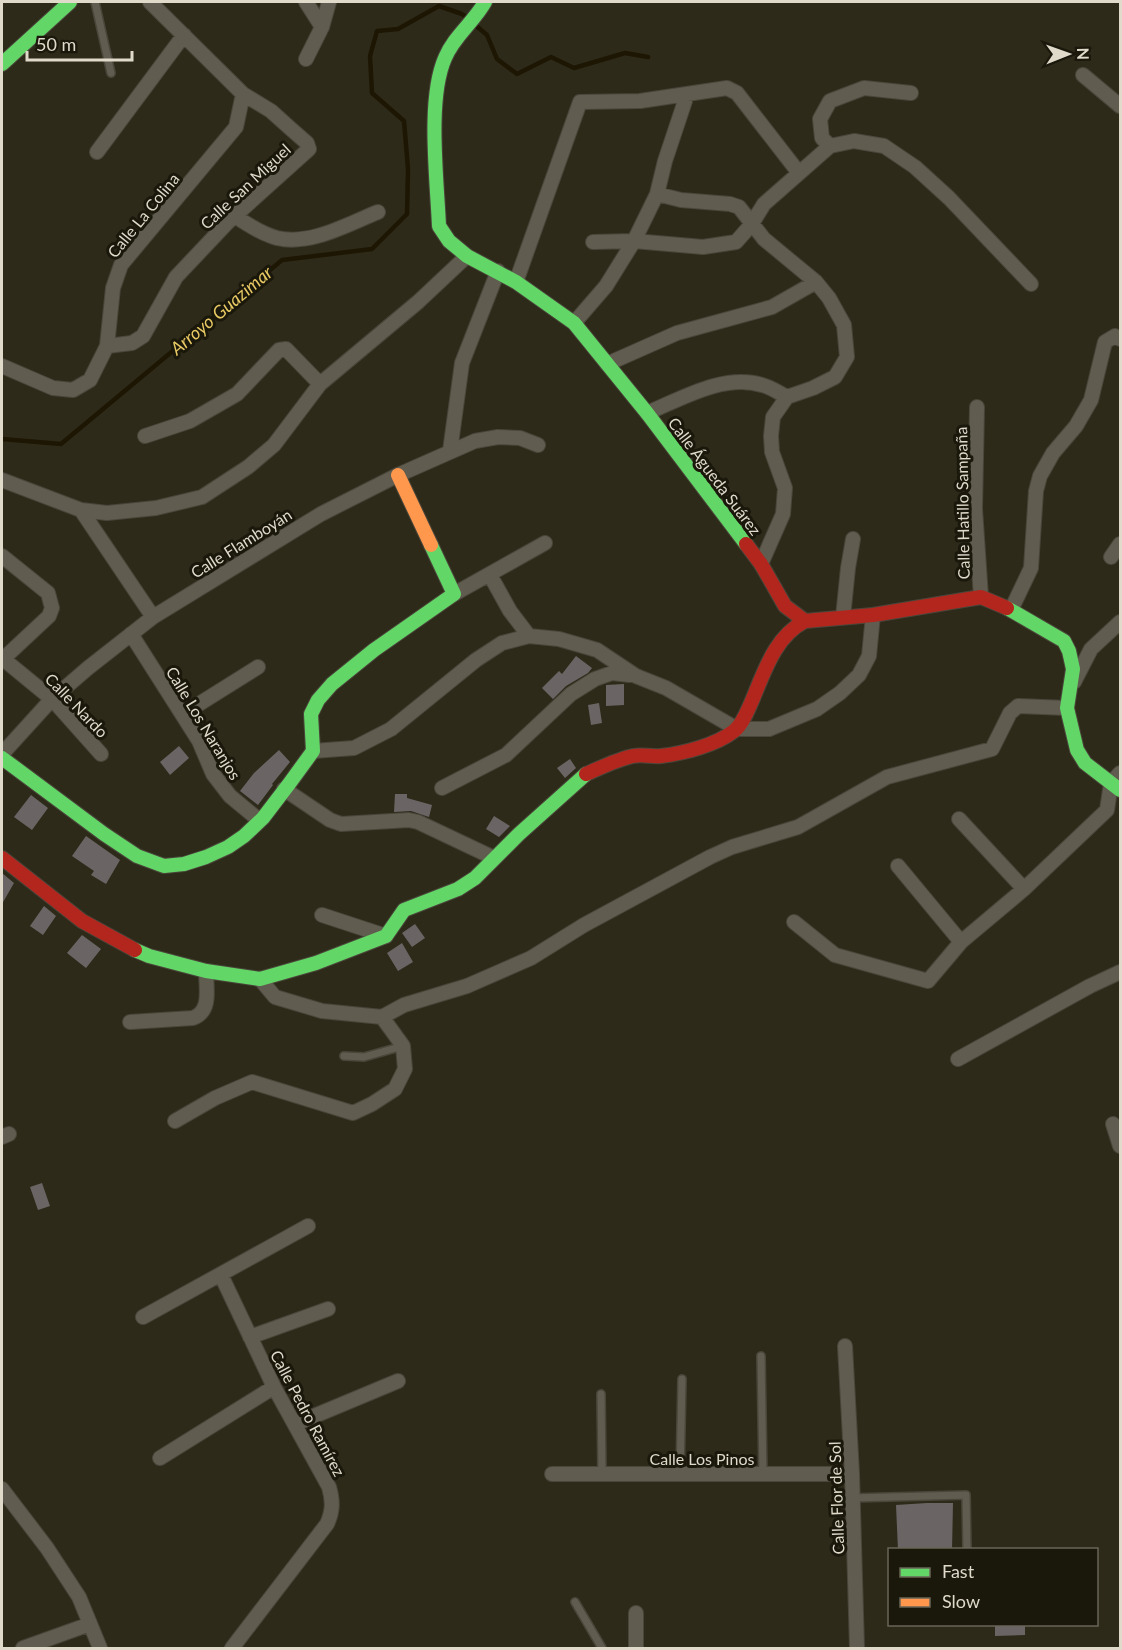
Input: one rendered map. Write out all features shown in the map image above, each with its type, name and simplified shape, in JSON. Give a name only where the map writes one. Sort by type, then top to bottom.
[{"type":"street","points":[[2,64],[70,2]]},
{"type":"street","name":"Calle San Miguel","points":[[107,346],[132,343],[143,336],[176,277],[235,216],[309,149],[307,142],[271,111],[243,94],[150,2]]},
{"type":"street","points":[[306,2],[322,27]]},
{"type":"street","points":[[306,59],[322,27],[329,2]]},
{"type":"street","name":"Calle Águeda Suárez","points":[[482,7],[461,30],[438,76],[434,99],[439,226],[449,241],[467,256],[516,282],[574,322],[647,413],[760,564],[785,606],[805,621]]},
{"type":"street","points":[[97,152],[184,35]]},
{"type":"street","points":[[1083,75],[1120,106]]},
{"type":"street","points":[[516,282],[580,102],[640,101],[727,88],[737,93],[799,173]]},
{"type":"street","points":[[830,146],[822,138],[820,119],[830,101],[864,88],[911,93]]},
{"type":"street","name":"Calle La Colina","points":[[2,366],[53,388],[73,390],[90,380],[107,346],[113,288],[121,265],[236,127],[243,94]]},
{"type":"street","points":[[574,322],[606,286],[634,241],[657,194],[664,161],[687,95]]},
{"type":"street","points":[[593,242],[634,241],[703,247],[736,242],[751,225],[764,204],[830,146],[854,141],[884,146],[915,167],[949,198],[1031,284]]},
{"type":"street","points":[[657,194],[681,200],[730,204],[739,207],[764,239],[816,282],[829,298],[844,325],[847,357],[835,377],[787,397],[773,417],[772,452],[785,488],[783,514],[760,564]]},
{"type":"street","points":[[235,216],[255,229],[279,238],[306,238],[378,212]]},
{"type":"street","points":[[2,480],[81,510],[107,513],[156,508],[202,497],[248,467],[274,445],[320,384],[418,302],[467,256]]},
{"type":"street","points":[[450,450],[462,363],[498,272]]},
{"type":"street","points":[[608,364],[677,333],[772,307],[816,282]]},
{"type":"street","points":[[1011,610],[1032,568],[1036,491],[1040,476],[1053,453],[1076,426],[1091,400],[1105,342],[1115,336],[1120,339]]},
{"type":"street","points":[[145,436],[190,421],[237,394],[279,350],[286,349],[320,384]]},
{"type":"street","points":[[647,413],[710,388],[738,381],[762,385],[787,397]]},
{"type":"street","name":"Calle Hatillo Sampaña","points":[[977,407],[975,509],[981,597]]},
{"type":"street","name":"Calle Flamboyán","points":[[2,756],[52,699],[130,634],[153,617],[321,514],[450,450],[475,441],[498,436],[520,438],[538,445]]},
{"type":"street","points":[[398,475],[454,594]]},
{"type":"street","points":[[81,510],[153,617]]},
{"type":"street","points":[[843,617],[848,568],[854,540]]},
{"type":"street","points":[[2,756],[91,825],[150,862],[166,866],[217,853],[244,837],[313,751],[311,715],[316,702],[359,660],[454,594],[545,543]]},
{"type":"street","points":[[1111,557],[1120,544]]},
{"type":"street","points":[[2,556],[48,593],[52,608],[49,616],[2,659]]},
{"type":"street","points":[[490,574],[510,611],[529,636]]},
{"type":"street","points":[[2,858],[82,921],[121,944],[149,956],[206,971],[260,979],[316,963],[386,936],[404,910],[458,889],[475,878],[587,774],[633,756],[661,756],[687,750],[720,740],[737,729],[748,710],[773,653],[782,639],[795,626],[805,621],[873,615],[981,597],[1011,610],[1064,641],[1073,669],[1067,708],[1077,750],[1085,763],[1117,782],[1107,810],[1024,889],[961,942],[928,981],[835,954],[795,922]]},
{"type":"street","points":[[313,751],[354,748],[391,729],[502,642],[529,636],[559,639],[597,650],[636,676],[666,688],[737,729],[769,729],[817,709],[840,693],[859,675],[869,656],[873,615]]},
{"type":"street","points":[[1070,689],[1091,649],[1120,622]]},
{"type":"street","name":"Calle Los Naranjos","points":[[130,634],[183,714],[199,741],[213,774],[230,796],[259,820]]},
{"type":"street","name":"Calle Nardo","points":[[2,659],[52,699],[101,753]]},
{"type":"street","points":[[183,714],[258,668]]},
{"type":"street","points":[[442,788],[507,755],[571,694],[595,679],[612,673],[636,676]]},
{"type":"street","points":[[260,979],[274,997],[322,1011],[382,1017],[404,1005],[467,986],[531,958],[584,925],[710,857],[732,847],[798,827],[887,777],[992,749],[1011,713],[1018,706],[1067,708]]},
{"type":"street","points":[[284,789],[330,820],[341,824],[409,820],[418,822],[494,858]]},
{"type":"street","points":[[959,819],[1024,889]]},
{"type":"street","points":[[898,866],[961,942]]},
{"type":"street","points":[[322,915],[386,936]]},
{"type":"street","points":[[130,1022],[193,1018],[202,1014],[206,1008],[206,971]]},
{"type":"street","points":[[958,1059],[1090,986],[1120,972]]},
{"type":"street","points":[[175,1121],[214,1098],[252,1082],[353,1113],[372,1104],[395,1089],[405,1069],[404,1046],[382,1017]]},
{"type":"street","points":[[1113,1124],[1120,1146]]},
{"type":"street","points":[[143,1317],[308,1226]]},
{"type":"street","name":"Calle Pedro Ramírez","points":[[221,1275],[274,1387],[329,1487],[332,1500],[332,1513],[327,1524],[232,1648]]},
{"type":"street","points":[[250,1337],[328,1309]]},
{"type":"street","name":"Calle Flor de Sol","points":[[845,1346],[852,1474],[857,1648]]},
{"type":"street","points":[[295,1424],[398,1381]]},
{"type":"street","points":[[160,1458],[274,1387]]},
{"type":"street","name":"Calle Los Pinos","points":[[552,1474],[852,1474]]},
{"type":"street","points":[[2,1491],[53,1558],[79,1597],[100,1648]]},
{"type":"street","points":[[636,1613],[636,1648]]},
{"type":"street","points":[[23,1648],[90,1624]]},
{"type":"lane","points":[[95,2],[111,73]]},
{"type":"lane","points":[[344,1056],[364,1057],[404,1046]]},
{"type":"lane","points":[[761,1356],[763,1475]]},
{"type":"lane","points":[[680,1474],[682,1378]]},
{"type":"lane","points":[[601,1394],[602,1474]]},
{"type":"lane","points":[[852,1498],[966,1495],[967,1548]]},
{"type":"lane","points":[[575,1602],[602,1648]]},
{"type":"building","points":[[576,656],[592,668],[588,673],[566,686],[553,699],[542,688],[559,671],[562,674]]},
{"type":"building","points":[[624,684],[624,705],[606,706],[606,685]]},
{"type":"building","points":[[599,703],[602,723],[591,725],[588,705]]},
{"type":"building","points":[[179,746],[189,758],[170,775],[160,762]]},
{"type":"building","points":[[279,750],[290,762],[258,805],[240,791],[254,773]]},
{"type":"building","points":[[570,759],[576,768],[565,778],[557,768]]},
{"type":"building","points":[[395,794],[407,794],[407,798],[432,805],[429,817],[411,811],[394,812]]},
{"type":"building","points":[[31,795],[48,808],[32,830],[14,817]]},
{"type":"building","points":[[494,816],[510,826],[499,837],[486,829]]},
{"type":"building","points":[[86,836],[120,860],[106,884],[91,875],[94,871],[72,856]]},
{"type":"building","points":[[2,873],[14,883],[2,904]]},
{"type":"building","points":[[44,906],[56,916],[43,935],[30,926]]},
{"type":"building","points":[[415,924],[425,938],[412,947],[402,933]]},
{"type":"building","points":[[82,935],[101,949],[86,968],[67,953]]},
{"type":"building","points":[[402,943],[413,962],[398,971],[387,953]]},
{"type":"building","points":[[42,1183],[50,1206],[38,1210],[30,1187]]},
{"type":"building","points":[[953,1503],[952,1548],[898,1548],[896,1505]]},
{"type":"building","points":[[995,1626],[1025,1626],[1025,1635],[995,1636]]},
{"type":"waterway","name":"Arroyo Guazimar","points":[[2,439],[61,444],[282,260],[372,249],[407,214],[408,169],[404,121],[372,93],[370,56],[377,31],[398,29],[439,6],[468,18]]},
{"type":"waterway","name":"Arroyo Guazimar","points":[[474,24],[487,35],[497,59],[517,74],[551,57],[574,68],[625,53],[648,57]]},
{"type":"traffic: fast","points":[[2,64],[70,2]]},
{"type":"traffic: fast","points":[[485,2],[449,50],[439,75],[434,140],[439,226],[449,241],[467,256],[516,282],[574,323],[647,413],[746,544]]},
{"type":"traffic: fast","points":[[2,758],[137,856],[164,866],[184,864],[228,847],[263,818],[313,751],[311,714],[318,700],[332,684],[374,650],[454,594],[431,545]]},
{"type":"traffic: fast","points":[[1007,608],[1064,641],[1073,669],[1067,708],[1077,750],[1085,763],[1120,790]]},
{"type":"traffic: fast","points":[[135,950],[206,971],[260,979],[316,963],[386,936],[404,910],[458,889],[475,878],[519,834],[586,774]]},
{"type":"traffic: slow","points":[[398,475],[431,545]]},
{"type":"traffic: jam","points":[[746,544],[761,564],[785,606],[805,621],[873,615],[981,597],[1007,608]]},
{"type":"traffic: jam","points":[[586,774],[633,756],[680,753],[700,748],[727,736],[744,718],[778,646],[785,636],[805,621]]},
{"type":"traffic: jam","points":[[2,858],[82,921],[135,950]]}]
